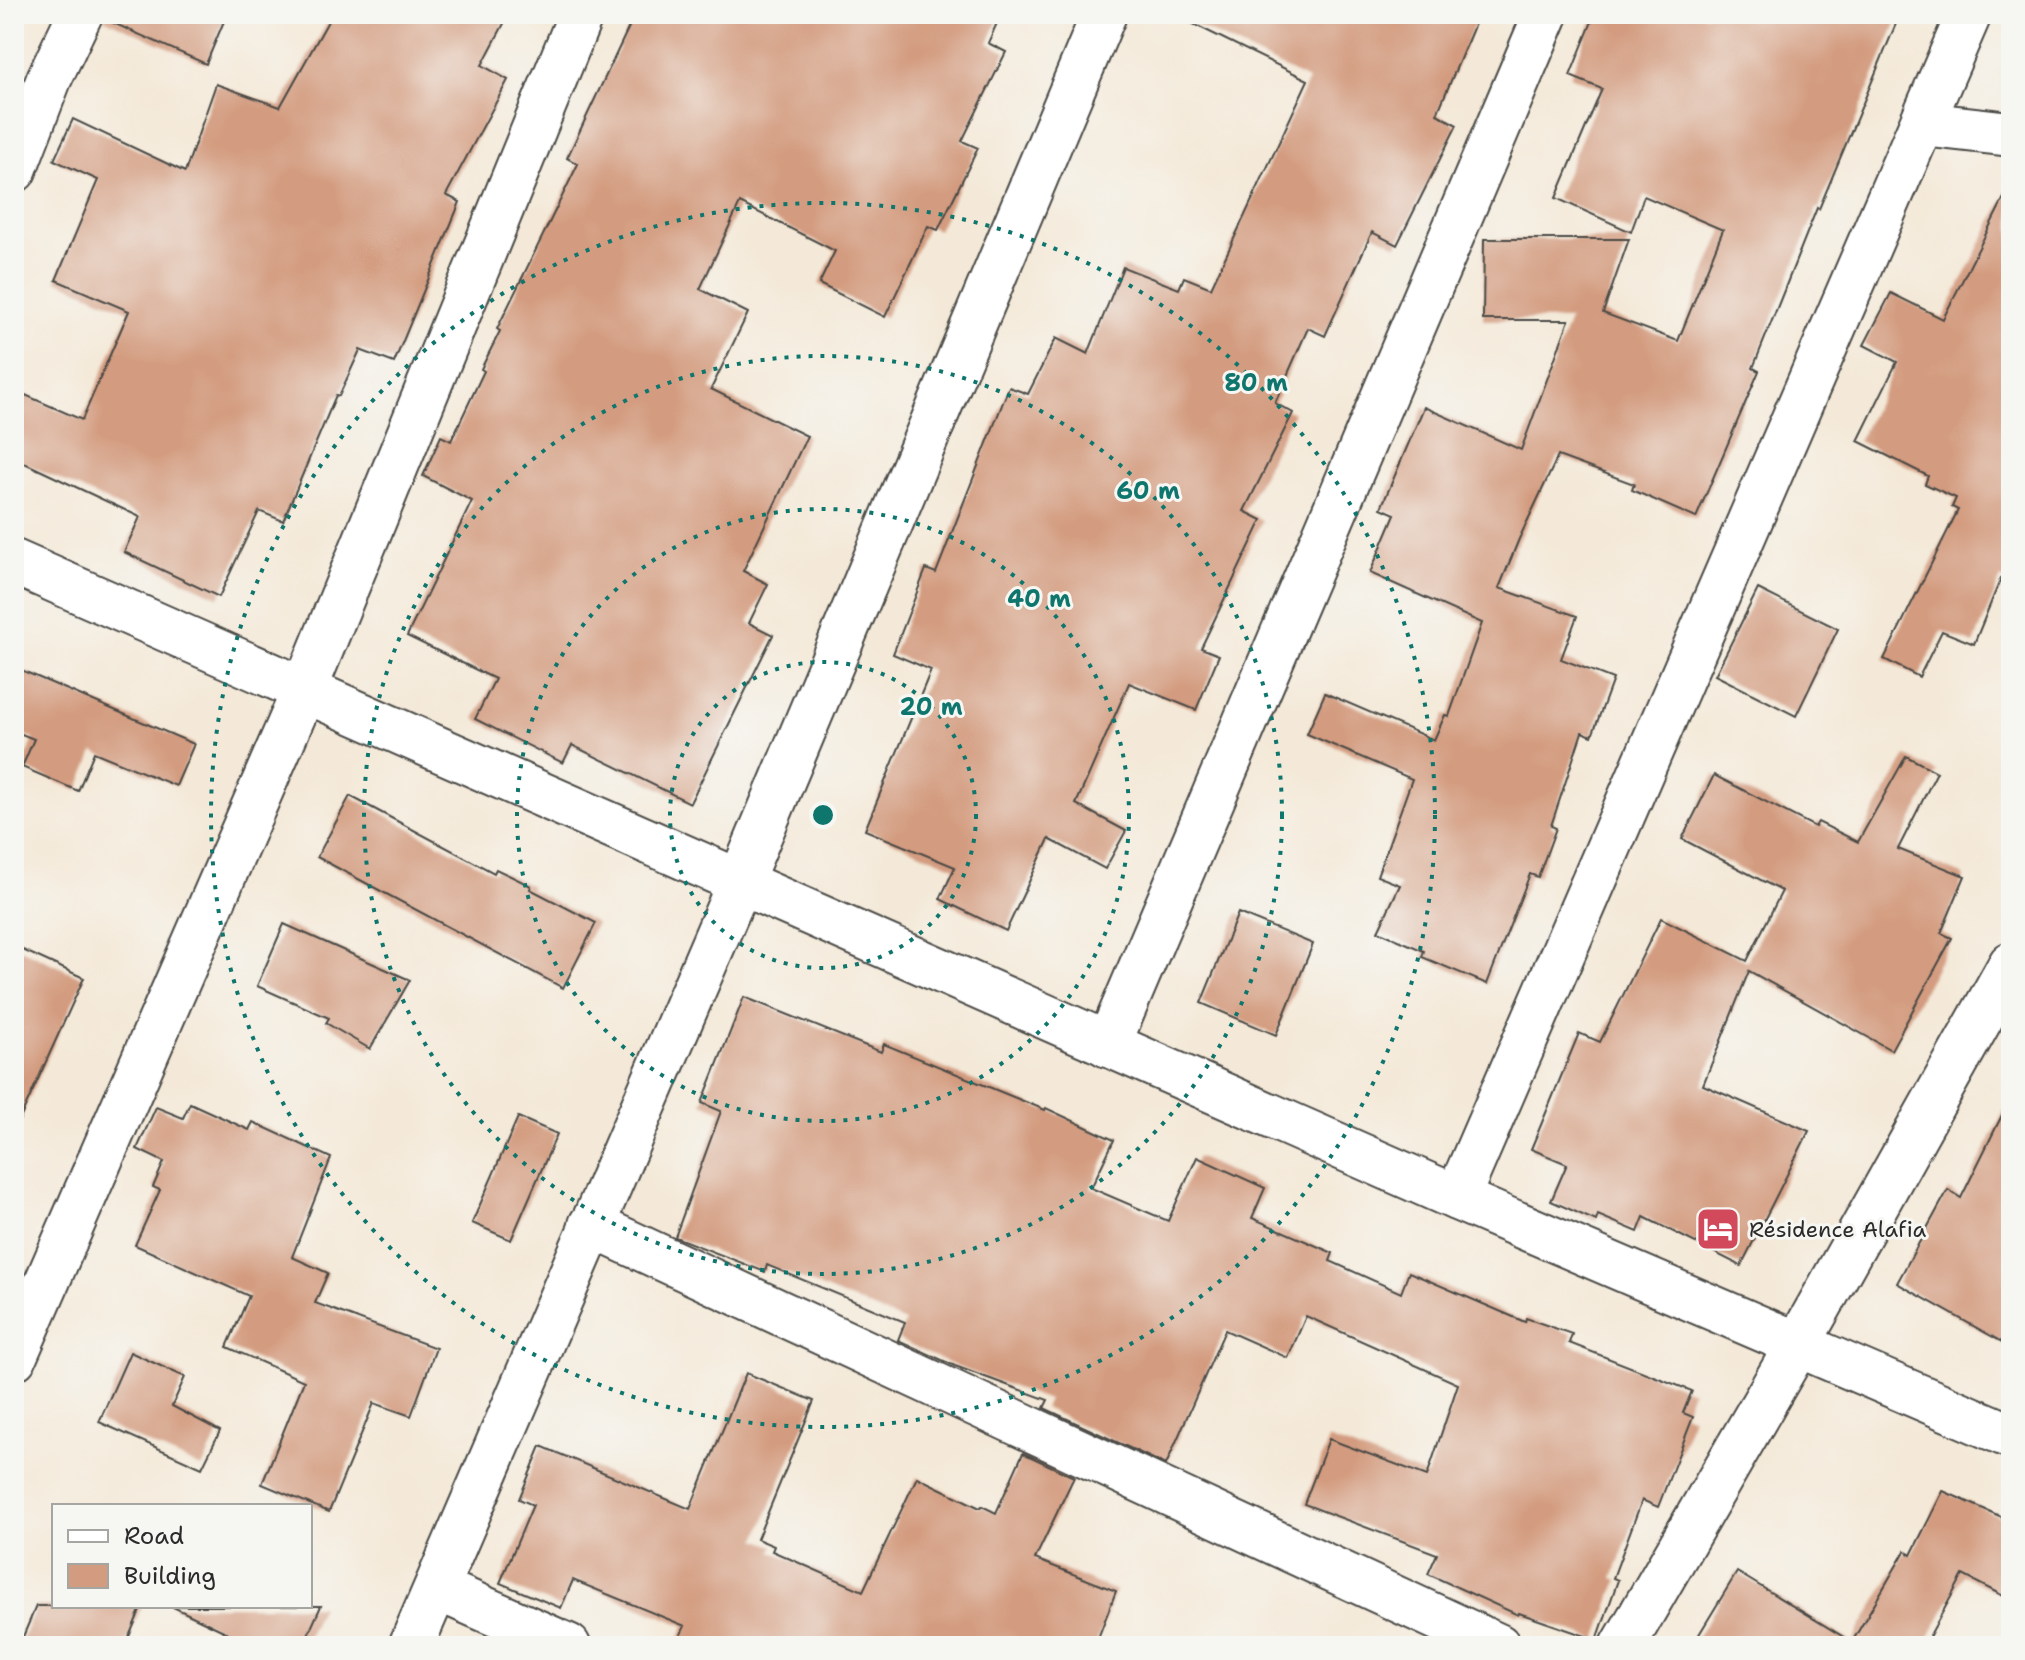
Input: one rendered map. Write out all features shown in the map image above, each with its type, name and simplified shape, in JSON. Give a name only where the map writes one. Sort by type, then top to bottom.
[{"type":"street","points":[[14,170],[49,79],[80,14]]},
{"type":"street","points":[[14,1358],[304,691],[581,14]]},
{"type":"street","points":[[411,1646],[740,882],[1104,14]]},
{"type":"street","points":[[1108,1045],[1546,14]]},
{"type":"street","points":[[1457,1198],[1969,14]]},
{"type":"street","points":[[1922,124],[2011,134]]},
{"type":"street","points":[[14,562],[1457,1198],[2011,1436]]},
{"type":"street","points":[[1623,1646],[1797,1346],[2011,964]]},
{"type":"street","points":[[591,1225],[1498,1646]]},
{"type":"street","points":[[437,1588],[568,1646]]},
{"type":"building","points":[[105,14],[227,14],[206,64],[104,19]]},
{"type":"building","points":[[332,14],[509,14],[482,65],[508,80],[446,195],[460,202],[394,363],[360,350],[339,396],[336,395],[283,521],[259,511],[219,597],[124,552],[140,517],[14,458],[14,390],[82,420],[129,311],[56,280],[98,180],[54,160],[73,119],[185,172],[216,84],[280,107]]},
{"type":"building","points":[[635,14],[1001,14],[988,43],[1006,52],[962,141],[978,148],[938,230],[928,226],[885,317],[819,284],[835,251],[740,203],[700,289],[748,313],[711,389],[807,436],[743,571],[768,584],[749,623],[773,635],[690,803],[572,745],[563,763],[475,719],[495,679],[407,636],[472,501],[423,476],[441,436],[451,441],[484,371],[481,369],[500,331],[497,329],[578,164],[567,158]]},
{"type":"building","points":[[1173,14],[1479,14],[1437,114],[1457,125],[1397,245],[1372,232],[1325,336],[1308,328],[1275,403],[1293,413],[1244,511],[1262,520],[1201,648],[1219,655],[1196,710],[1129,683],[1076,804],[1126,831],[1105,869],[1049,839],[1006,931],[940,899],[955,867],[865,830],[931,670],[893,654],[926,569],[936,573],[1009,387],[1028,394],[1056,338],[1088,354],[1123,267],[1179,289],[1184,277],[1211,288],[1308,80]]},
{"type":"building","points":[[1595,14],[1900,14],[1817,208],[1753,368],[1759,371],[1696,518],[1632,490],[1634,484],[1558,456],[1519,539],[1499,588],[1577,616],[1561,659],[1613,679],[1592,736],[1582,732],[1551,826],[1556,828],[1538,877],[1530,874],[1487,984],[1422,957],[1424,951],[1378,931],[1400,885],[1377,876],[1412,779],[1307,734],[1325,693],[1434,740],[1445,715],[1449,716],[1482,623],[1370,573],[1395,514],[1381,508],[1424,407],[1521,450],[1569,320],[1483,320],[1484,239],[1629,239],[1603,313],[1678,341],[1723,230],[1644,196],[1631,232],[1556,198],[1602,89],[1570,76]]},
{"type":"building","points":[[2011,184],[2011,584],[2001,578],[1974,644],[1942,631],[1919,677],[1884,659],[1958,510],[1952,507],[1956,498],[1925,484],[1928,476],[1858,441],[1897,362],[1864,345],[1891,293],[1943,319]]},
{"type":"building","points":[[1758,589],[1838,629],[1796,716],[1715,675]]},
{"type":"building","points":[[14,667],[194,744],[176,786],[94,752],[78,791],[22,767],[34,739],[14,731]]},
{"type":"building","points":[[1906,756],[1937,772],[1898,849],[1965,876],[1941,933],[1952,938],[1891,1050],[1749,971],[1703,1085],[1809,1131],[1741,1266],[1644,1217],[1638,1232],[1598,1215],[1596,1221],[1551,1201],[1567,1164],[1531,1149],[1579,1033],[1600,1042],[1661,918],[1747,961],[1782,891],[1682,839],[1714,775],[1815,827],[1818,822],[1858,842]]},
{"type":"building","points":[[350,796],[494,873],[496,869],[531,886],[530,889],[596,923],[563,988],[317,857]]},
{"type":"building","points":[[1238,913],[1313,944],[1276,1035],[1201,1003]]},
{"type":"building","points":[[284,924],[410,980],[370,1049],[326,1023],[329,1018],[257,986]]},
{"type":"building","points":[[14,946],[84,978],[14,1132]]},
{"type":"building","points":[[744,997],[881,1052],[884,1044],[1046,1108],[1114,1140],[1091,1188],[1168,1221],[1197,1157],[1265,1188],[1252,1218],[1333,1253],[1330,1261],[1401,1293],[1409,1272],[1525,1322],[1526,1318],[1572,1334],[1569,1343],[1692,1391],[1683,1413],[1693,1417],[1658,1507],[1642,1500],[1613,1578],[1618,1580],[1597,1640],[1518,1615],[1428,1574],[1437,1554],[1304,1504],[1329,1439],[1427,1476],[1458,1384],[1306,1316],[1288,1358],[1225,1330],[1166,1465],[1044,1408],[1048,1400],[955,1366],[898,1340],[905,1322],[767,1265],[765,1272],[675,1237],[721,1111],[702,1103]]},
{"type":"building","points":[[2011,1097],[2011,1347],[1897,1283],[1948,1190],[1961,1198]]},
{"type":"building","points":[[190,1103],[249,1130],[253,1122],[331,1158],[292,1257],[328,1273],[315,1303],[436,1348],[411,1416],[374,1403],[329,1512],[262,1484],[304,1381],[227,1347],[249,1296],[135,1245],[160,1190],[153,1187],[164,1162],[137,1149],[156,1107],[183,1118]]},
{"type":"building","points":[[518,1117],[557,1134],[511,1240],[472,1223]]},
{"type":"building","points":[[130,1352],[185,1377],[172,1406],[220,1431],[202,1468],[99,1422]]},
{"type":"building","points":[[746,1373],[814,1401],[757,1539],[774,1546],[772,1551],[863,1591],[917,1477],[996,1513],[1023,1453],[1074,1477],[1035,1559],[1116,1591],[1095,1646],[675,1646],[685,1626],[573,1580],[561,1608],[500,1583],[533,1505],[519,1499],[541,1446],[690,1509]]},
{"type":"building","points":[[1943,1491],[2011,1521],[2011,1600],[1963,1575],[1924,1646],[1692,1646],[1737,1572],[1852,1642],[1905,1551],[1911,1555]]},
{"type":"building","points":[[36,1606],[141,1608],[125,1646],[19,1646]]},
{"type":"building","points":[[321,1606],[303,1646],[255,1646],[175,1608]]},
{"type":"place","name":"Résidence Alafia","points":[[1718,1229]]}]
